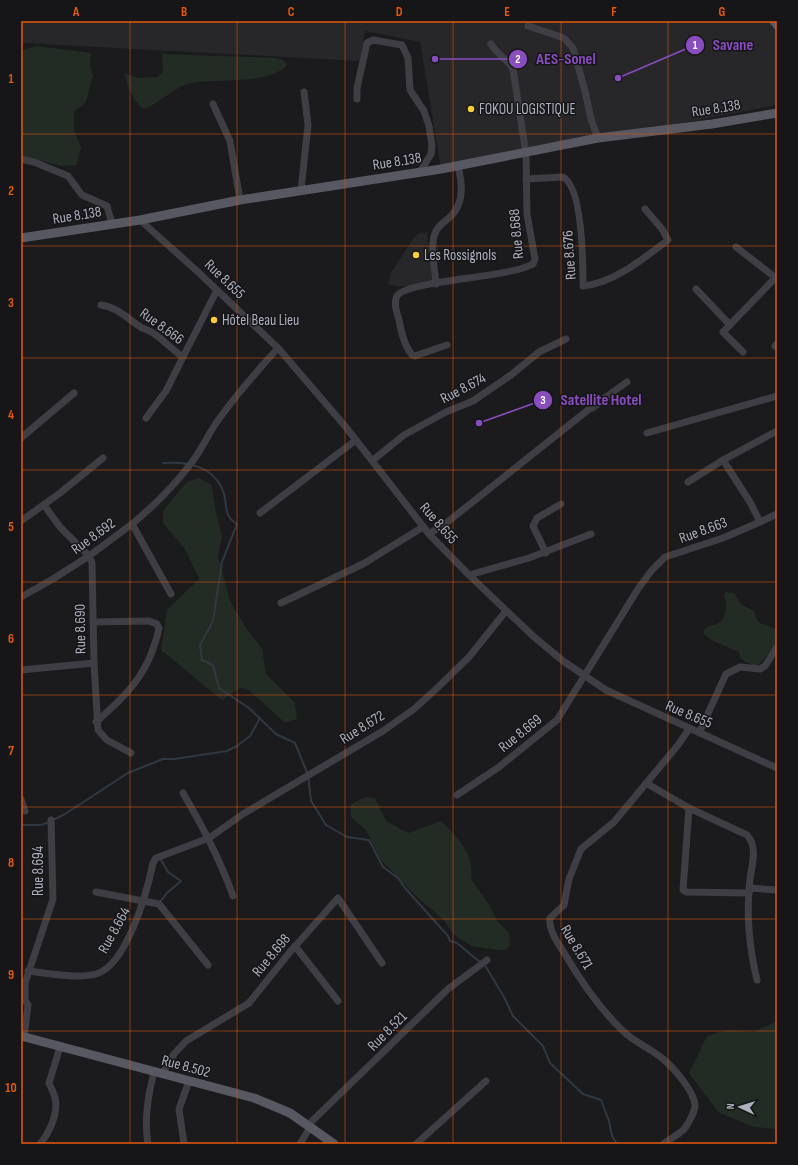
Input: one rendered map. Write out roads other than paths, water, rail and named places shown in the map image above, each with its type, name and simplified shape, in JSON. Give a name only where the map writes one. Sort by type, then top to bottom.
[{"type":"main road","points":[[774,21],[777,25]]},
{"type":"main road","name":"Rue 8.138","points":[[21,238],[140,220],[240,200],[458,166],[526,154],[598,138],[712,124],[777,112]]},
{"type":"main road","name":"Rue 8.502","points":[[23,1037],[254,1098],[290,1113],[334,1144]]},
{"type":"street","points":[[528,26],[564,38],[573,48],[591,119],[598,138]]},
{"type":"street","points":[[357,98],[357,88],[367,43],[373,40],[402,45],[408,58],[410,90],[424,111],[432,146],[431,154],[420,172]]},
{"type":"street","name":"Rue 8.688","points":[[447,345],[415,356],[412,355],[400,326],[396,306],[397,297],[401,292],[436,284],[502,273],[534,264],[535,259],[527,214],[526,154],[513,69],[510,63],[497,53],[491,44]]},
{"type":"street","points":[[302,190],[308,125],[304,92]]},
{"type":"street","points":[[213,104],[230,141],[240,200]]},
{"type":"street","points":[[21,159],[34,162],[68,176],[82,195],[107,206],[112,224]]},
{"type":"street","points":[[436,284],[434,240],[436,231],[443,222],[452,216],[461,198],[461,177],[458,166]]},
{"type":"street","name":"Rue 8.676","points":[[526,179],[563,177],[570,184],[575,198],[584,257],[583,286],[597,285],[621,272],[668,240],[662,229],[645,209]]},
{"type":"street","name":"Rue 8.655","points":[[140,220],[278,348],[356,440],[429,534],[506,611],[545,646],[585,677],[606,690],[777,768]]},
{"type":"street","points":[[736,247],[776,277],[723,332],[742,352]]},
{"type":"street","points":[[696,289],[730,325]]},
{"type":"street","name":"Rue 8.666","points":[[101,305],[108,306],[122,313],[140,327],[153,333],[169,348],[183,357],[217,290]]},
{"type":"street","name":"Rue 8.674","points":[[372,460],[404,435],[446,412],[473,401],[539,352],[566,338]]},
{"type":"street","points":[[132,524],[150,509],[173,485],[194,458],[218,420],[240,391],[278,348]]},
{"type":"street","points":[[146,418],[166,391],[183,357]]},
{"type":"street","points":[[429,534],[445,524],[593,406],[628,382]]},
{"type":"street","points":[[21,438],[74,393]]},
{"type":"street","points":[[647,433],[777,396]]},
{"type":"street","points":[[688,482],[723,460],[777,431]]},
{"type":"street","points":[[260,513],[356,440]]},
{"type":"street","points":[[21,521],[44,505],[103,458]]},
{"type":"street","points":[[723,460],[747,497],[760,522]]},
{"type":"street","points":[[546,552],[533,526],[537,518],[561,504]]},
{"type":"street","points":[[44,505],[60,527],[89,556]]},
{"type":"street","name":"Rue 8.663","points":[[585,677],[638,590],[652,570],[665,557],[723,538],[777,514]]},
{"type":"street","name":"Rue 8.692","points":[[21,597],[53,580],[89,556],[132,524],[171,594]]},
{"type":"street","points":[[281,603],[363,564],[423,527]]},
{"type":"street","points":[[469,575],[546,552],[591,534]]},
{"type":"street","name":"Rue 8.690","points":[[89,556],[93,570],[96,722],[98,730],[107,740],[131,753]]},
{"type":"street","name":"Rue 8.672","points":[[209,838],[243,814],[330,760],[359,747],[414,709],[469,657],[506,611]]},
{"type":"street","points":[[93,622],[149,621],[158,624],[151,655],[144,671],[120,701],[96,722]]},
{"type":"street","points":[[699,733],[726,674],[740,667],[760,669],[765,666],[777,647]]},
{"type":"street","points":[[21,670],[94,663]]},
{"type":"street","name":"Rue 8.669","points":[[456,795],[499,767],[557,720],[585,677]]},
{"type":"street","name":"Rue 8.671","points":[[663,1144],[684,1129],[692,1116],[695,1105],[688,1090],[671,1066],[662,1058],[623,1032],[597,1003],[551,931],[549,923],[550,918],[564,905],[569,879],[581,849],[614,822],[689,729]]},
{"type":"street","points":[[646,783],[689,808],[747,835],[752,840],[754,850],[749,891],[751,953],[756,980]]},
{"type":"street","points":[[183,793],[221,862],[233,896]]},
{"type":"street","points":[[21,800],[25,812]]},
{"type":"street","points":[[689,808],[683,890],[686,892],[777,890]]},
{"type":"street","name":"Rue 8.694","points":[[23,1037],[28,1005],[25,1000],[25,983],[53,899],[51,820]]},
{"type":"street","name":"Rue 8.664","points":[[28,971],[94,974],[108,968],[131,932],[144,901],[153,863],[156,858],[209,838]]},
{"type":"street","points":[[96,892],[159,904],[208,965]]},
{"type":"street","name":"Rue 8.698","points":[[158,1073],[186,1041],[249,1003],[295,946],[338,898],[382,963]]},
{"type":"street","points":[[295,946],[338,1001]]},
{"type":"street","name":"Rue 8.521","points":[[300,1144],[310,1126],[448,989],[487,960]]},
{"type":"street","points":[[40,1144],[49,1133],[54,1114],[56,1100],[49,1083],[60,1047]]},
{"type":"street","points":[[148,1144],[147,1109],[158,1073]]},
{"type":"street","points":[[184,1144],[179,1109],[189,1081]]},
{"type":"street","points":[[416,1144],[486,1081]]},
{"type":"waterway","points":[[593,411],[614,396]]},
{"type":"waterway","points":[[163,463],[182,463],[191,465],[200,468],[215,477],[224,494],[228,515],[237,524],[222,562],[213,621],[200,645],[202,660],[213,665],[219,688],[249,708],[276,734],[295,743],[308,775],[311,801],[326,825],[347,837],[369,840],[383,867],[398,878],[405,888],[448,936],[450,941],[457,943],[486,967],[504,997],[513,1016],[543,1046],[550,1063],[583,1094],[601,1100],[609,1121],[612,1136],[617,1144]]},
{"type":"waterway","points":[[53,820],[65,814],[128,773],[163,759],[174,759],[227,751],[237,746],[250,736],[260,718]]},
{"type":"waterway","points":[[21,825],[41,825],[49,822]]},
{"type":"waterway","points":[[159,903],[167,893],[181,881],[168,872],[160,858]]},
{"type":"place","name":"AES-Sonel","points":[[435,59]]},
{"type":"place","name":"Savane","points":[[618,78]]},
{"type":"place","name":"FOKOU LOGISTIQUE","points":[[471,109]]},
{"type":"place","name":"Les Rossignols","points":[[416,255]]},
{"type":"place","name":"Hôtel Beau Lieu","points":[[214,320]]},
{"type":"place","name":"Satellite Hotel","points":[[479,423]]}]
